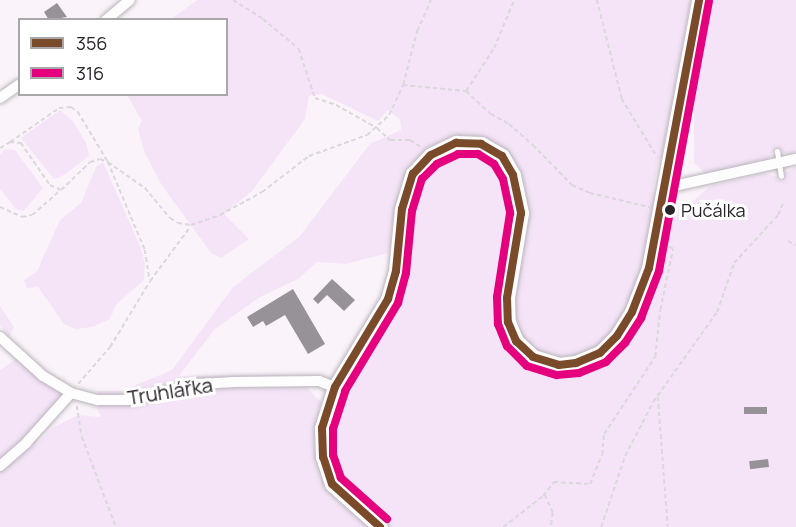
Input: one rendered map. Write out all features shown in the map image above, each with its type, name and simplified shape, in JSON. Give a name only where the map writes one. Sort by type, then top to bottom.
[{"type":"main road","points":[[380,527],[340,493],[326,472],[322,428],[334,387],[388,299],[396,271],[402,209],[407,187],[413,174],[431,155],[456,143],[470,142],[493,149],[508,165],[519,194],[521,213],[507,298],[508,322],[520,347],[533,357],[550,363],[567,365],[588,359],[610,344],[622,329],[637,302],[649,268],[699,0]]},
{"type":"street","points":[[108,18],[130,0]]},
{"type":"street","points":[[0,98],[18,85]]},
{"type":"street","points":[[665,188],[796,159]]},
{"type":"street","name":"Truhlářka","points":[[0,337],[43,376],[71,393],[98,400],[132,400],[196,384],[318,381],[334,387]]},
{"type":"street","points":[[0,466],[26,443],[71,393]]},
{"type":"lane","points":[[777,151],[781,176]]},
{"type":"path","points":[[233,0],[263,19],[299,49],[315,98],[336,105],[376,128],[390,140],[410,140],[431,155]]},
{"type":"path","points":[[0,207],[22,217],[32,215],[90,162],[100,159],[108,162],[145,188],[170,218],[178,223],[191,225],[220,215],[262,192],[309,156],[357,140],[376,128],[389,115],[402,85],[417,31],[430,0]]},
{"type":"path","points":[[466,91],[494,48],[514,0]]},
{"type":"path","points":[[597,0],[622,99],[660,162]]},
{"type":"path","points":[[402,85],[466,91],[491,114],[509,124],[534,145],[572,185],[590,193],[661,209]]},
{"type":"path","points":[[0,148],[59,108],[71,107],[78,112],[108,162],[145,250],[150,281]]},
{"type":"path","points":[[10,142],[21,143],[50,185],[62,190]]},
{"type":"path","points":[[601,527],[625,456],[659,393],[717,312],[734,263],[781,211],[784,201]]},
{"type":"path","points":[[116,527],[82,437],[76,403],[71,393],[110,347],[150,281],[191,225]]},
{"type":"path","points":[[788,241],[796,245]]},
{"type":"path","points":[[502,527],[545,494],[554,482],[590,484],[602,455],[604,434],[655,357],[660,310],[673,249],[663,245]]},
{"type":"path","points":[[659,393],[657,402],[668,527]]},
{"type":"path","points":[[545,494],[553,513],[551,527]]},
{"type":"shaded area","points":[[197,0],[691,0],[662,158],[659,159],[653,189],[655,197],[642,267],[626,308],[611,332],[596,347],[574,356],[560,358],[536,350],[522,337],[515,320],[514,299],[528,213],[526,192],[515,161],[507,151],[483,137],[455,136],[427,149],[414,161],[400,185],[388,253],[346,264],[317,262],[298,279],[260,297],[215,329],[179,376],[279,375],[297,377],[321,402],[315,427],[314,445],[319,475],[335,499],[370,527],[0,527],[0,370],[16,359],[67,397],[43,428],[36,445],[54,427],[78,415],[101,417],[97,409],[98,391],[121,391],[172,370],[233,287],[299,237],[370,144],[401,130],[400,120],[388,110],[378,121],[322,94],[309,96],[305,119],[252,191],[224,214],[249,239],[221,258],[211,253],[161,184],[144,151],[138,128],[142,121],[128,96],[228,96],[228,18],[172,18]]},
{"type":"shaded area","points":[[708,0],[796,0],[796,153],[787,155],[780,150],[773,152],[768,160],[706,174],[694,163],[694,103]]},
{"type":"shaded area","points":[[60,110],[73,121],[86,143],[89,156],[64,175],[54,179],[21,138]]},
{"type":"shaded area","points":[[5,149],[15,150],[43,188],[24,211],[16,209],[0,189],[0,155]]},
{"type":"shaded area","points":[[458,150],[479,151],[497,161],[506,178],[514,212],[499,298],[501,324],[505,336],[521,357],[539,368],[558,372],[578,370],[604,359],[628,333],[639,315],[656,270],[668,211],[690,204],[710,186],[765,173],[778,177],[796,167],[796,527],[389,527],[345,488],[338,480],[330,456],[329,429],[341,391],[395,302],[404,272],[409,210],[419,178],[435,160]]},
{"type":"shaded area","points":[[103,162],[140,246],[145,263],[144,280],[116,305],[110,319],[92,327],[76,329],[64,324],[38,287],[27,288],[24,280],[37,271],[60,220],[81,203],[96,167]]},
{"type":"shaded area","points":[[0,306],[14,327],[9,336],[0,325]]},
{"type":"building","points":[[57,3],[67,17],[48,18],[44,12]]},
{"type":"building","points":[[332,279],[355,300],[344,311],[327,295],[318,304],[313,299]]},
{"type":"building","points":[[293,289],[325,344],[308,354],[285,315],[266,326],[263,321],[253,327],[247,317]]},
{"type":"building","points":[[744,407],[767,407],[767,414],[744,414]]},
{"type":"building","points":[[768,459],[769,467],[750,469],[749,461]]},
{"type":"transit line","name":"356","points":[[380,527],[332,484],[323,457],[322,428],[335,387],[388,299],[396,271],[402,209],[413,174],[431,155],[456,143],[481,144],[502,156],[513,175],[521,213],[507,298],[508,322],[516,341],[533,357],[559,365],[576,363],[600,353],[617,336],[632,312],[649,268],[699,0]]},
{"type":"transit line","name":"316","points":[[387,519],[341,478],[333,455],[333,429],[345,391],[398,303],[406,273],[412,211],[422,179],[437,164],[458,154],[478,154],[494,164],[503,179],[510,213],[497,297],[498,324],[507,346],[527,366],[557,375],[579,373],[606,362],[625,343],[641,318],[659,271],[709,2]]},
{"type":"place","name":"Pučálka","points":[[670,210]]}]
